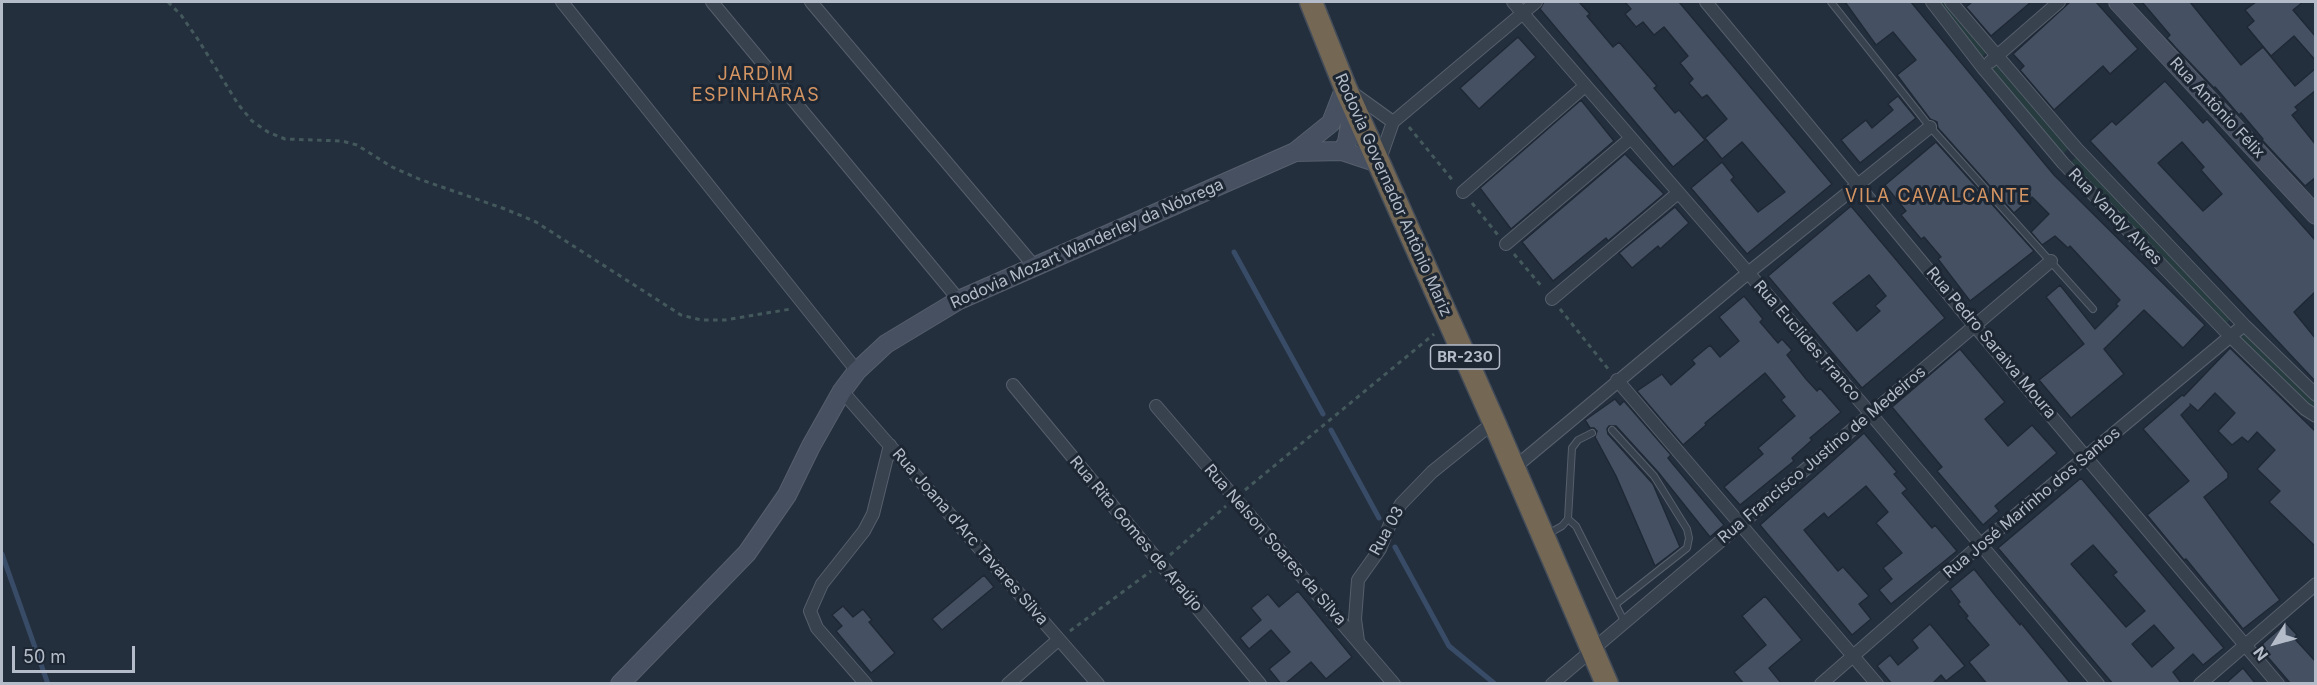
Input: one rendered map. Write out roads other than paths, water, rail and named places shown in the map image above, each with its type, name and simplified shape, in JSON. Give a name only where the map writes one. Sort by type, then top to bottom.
[{"type":"highway","name":"Rodovia Governador Antônio Mariz","points":[[1311,2],[1345,87],[1494,422],[1607,684]]},
{"type":"main road","name":"Rua Antônio Félix","points":[[2118,2],[2316,215]]},
{"type":"main road","name":"Rodovia Mozart Wanderley da Nóbrega","points":[[620,684],[747,553],[787,495],[842,391],[857,371],[886,344],[959,300],[1295,152],[1331,123],[1345,87]]},
{"type":"main road","points":[[1342,151],[1347,142],[1349,130],[1345,87]]},
{"type":"main road","points":[[1331,123],[1349,130],[1378,163]]},
{"type":"main road","name":"Rodovia Mozart Wanderley da Nóbrega","points":[[1295,152],[1342,151],[1378,163]]},
{"type":"street","points":[[562,2],[857,371]]},
{"type":"street","points":[[712,2],[959,300]]},
{"type":"street","points":[[811,2],[1035,267]]},
{"type":"street","name":"Rua Euclides Franco","points":[[1513,2],[1870,413],[2098,684]]},
{"type":"street","points":[[1378,163],[1392,122],[1536,2]]},
{"type":"street","name":"Rua Pedro Saraiva Moura","points":[[1706,2],[1974,325],[2278,684]]},
{"type":"street","name":"Rua Vandy Alves","points":[[1932,2],[1983,68],[2063,163],[2230,336],[2305,409],[2316,416]]},
{"type":"street","name":"Rua Vandy Alves","points":[[1951,2],[2078,149],[2244,325],[2316,395]]},
{"type":"street","points":[[1983,68],[2059,2]]},
{"type":"street","points":[[1463,192],[1585,86]]},
{"type":"street","points":[[1345,87],[1392,122]]},
{"type":"street","points":[[1514,468],[1617,380],[1930,127]]},
{"type":"street","points":[[1506,244],[1631,138]]},
{"type":"street","points":[[2063,163],[2078,149]]},
{"type":"street","points":[[1552,299],[1678,193]]},
{"type":"street","name":"Rua Francisco Justino de Medeiros","points":[[1552,684],[2051,261]]},
{"type":"street","name":"Rua José Marinho dos Santos","points":[[1821,684],[1980,546],[2244,325]]},
{"type":"street","points":[[1617,380],[1877,684]]},
{"type":"street","name":"Rua Rita Gomes de Araújo","points":[[1013,385],[1260,684]]},
{"type":"street","name":"Rua Joana d'Arc Tavares Silva","points":[[842,391],[1098,684]]},
{"type":"street","name":"Rua Nelson Soares da Silva","points":[[1156,406],[1394,684]]},
{"type":"street","name":"Rua 03","points":[[1358,641],[1355,619],[1358,580],[1380,549],[1392,519],[1401,504],[1432,472],[1494,422]]},
{"type":"street","points":[[866,684],[817,628],[810,611],[822,584],[864,531],[873,514],[890,445]]},
{"type":"street","points":[[2200,684],[2316,584]]},
{"type":"street","points":[[1008,684],[1058,640]]},
{"type":"lane","points":[[1831,2],[1930,127],[2093,309]]},
{"type":"lane","points":[[1612,430],[1654,476],[1687,530],[1689,538],[1687,548],[1616,604]]},
{"type":"lane","points":[[1543,536],[1562,526],[1568,519],[1572,448],[1578,440],[1592,433]]},
{"type":"lane","points":[[1568,519],[1576,526],[1624,621]]},
{"type":"waterway","points":[[1234,252],[1323,414]]},
{"type":"waterway","points":[[1331,430],[1379,518]]},
{"type":"waterway","points":[[1395,547],[1449,646],[1495,684]]},
{"type":"waterway","points":[[2,554],[48,684]]},
{"type":"district","name":"JARDIM ESPINHARAS","points":[[756,85]]},
{"type":"district","name":"VILA CAVALCANTE","points":[[1938,197]]}]
